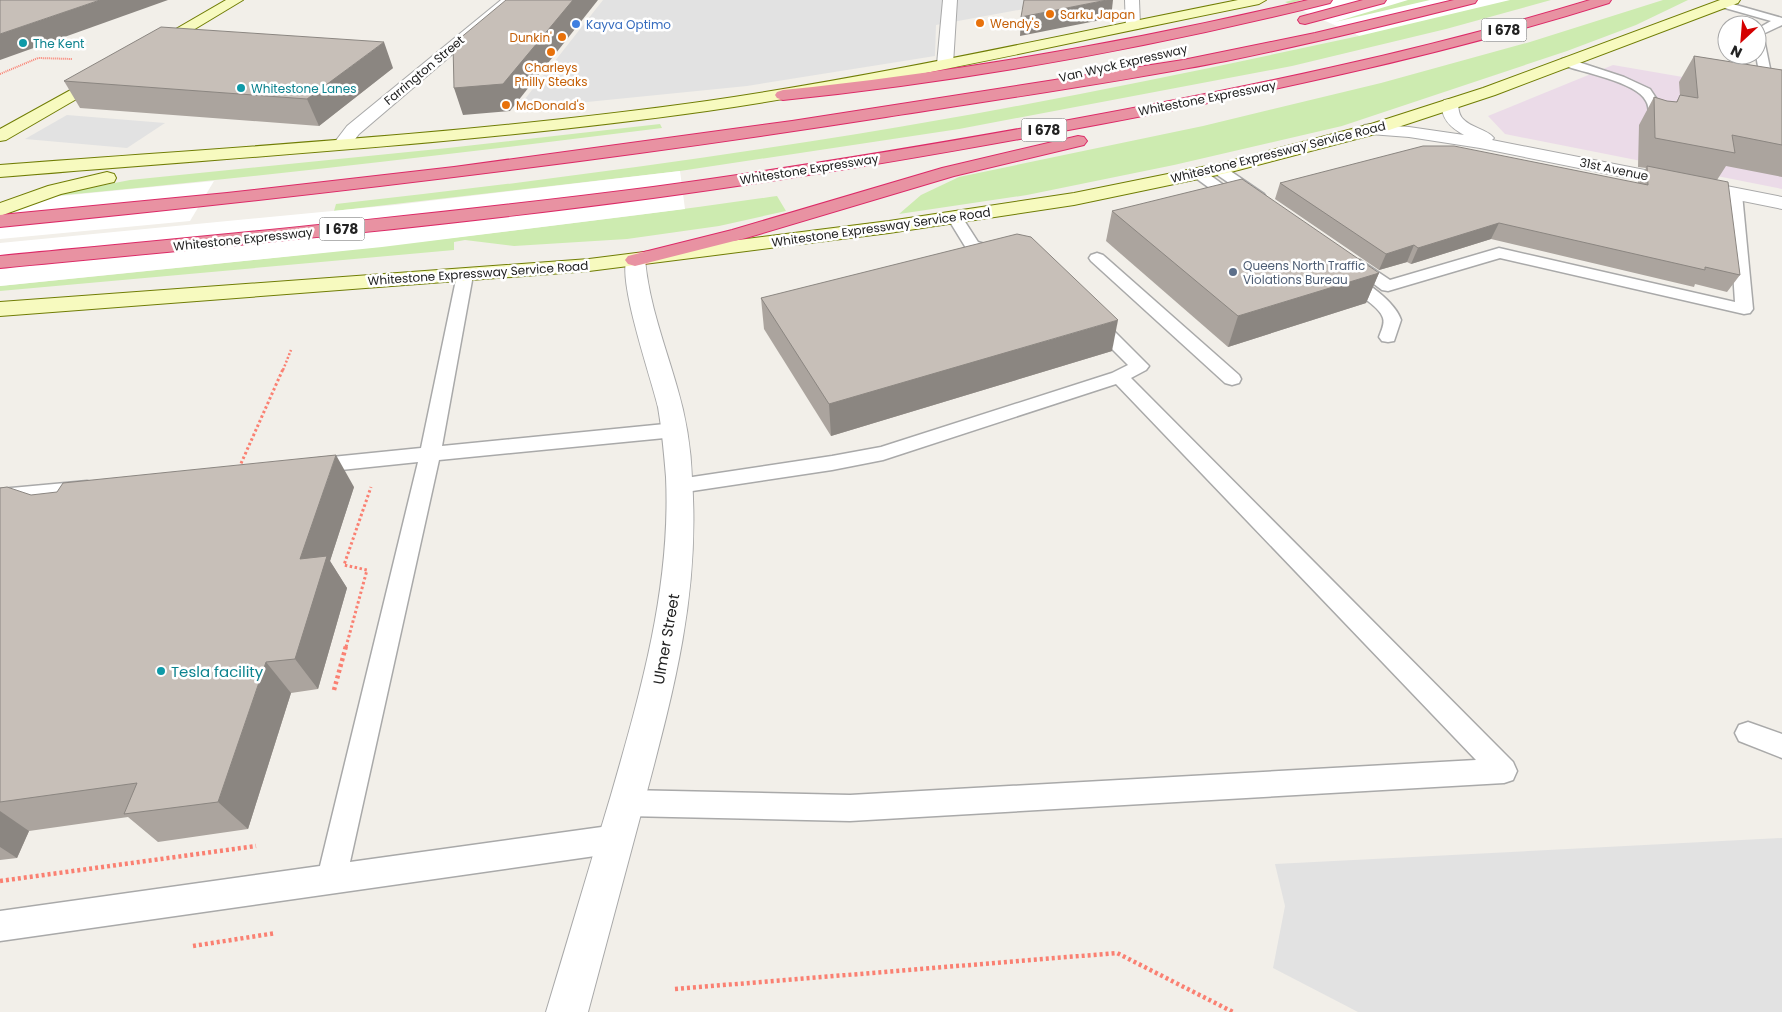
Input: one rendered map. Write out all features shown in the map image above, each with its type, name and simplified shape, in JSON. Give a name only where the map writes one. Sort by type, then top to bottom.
[{"type":"highway","points":[[782,95],[912,82],[1017,65],[1132,43],[1326,0]]},
{"type":"highway","points":[[1289,24],[1379,0]]},
{"type":"highway","points":[[0,221],[201,202],[568,158],[864,116],[1157,69],[1346,30],[1470,0]]},
{"type":"highway","name":"Whitestone Expressway","points":[[0,262],[415,221],[682,188],[841,164],[1040,131],[1280,84],[1402,57],[1604,0]]},
{"type":"highway","name":"Van Wyck Expressway","points":[[864,116],[1010,88],[1203,45]]},
{"type":"highway","points":[[635,260],[747,232],[940,175],[1119,131],[1402,57]]},
{"type":"main road","points":[[141,56],[236,0]]},
{"type":"main road","points":[[0,172],[561,124],[782,95],[1259,0]]},
{"type":"main road","name":"Whitestone Expressway Service Road","points":[[0,309],[196,292],[465,275],[635,260],[955,217],[1081,197],[1198,174],[1370,130],[1450,104],[1727,2]]},
{"type":"main road","points":[[0,136],[117,69]]},
{"type":"main road","points":[[0,210],[55,190],[90,181],[278,160],[343,143]]},
{"type":"main road","points":[[0,296],[348,265],[546,253],[580,252],[635,260]]},
{"type":"street","name":"Farrington Street","points":[[343,143],[353,130],[508,0]]},
{"type":"street","points":[[945,64],[950,0]]},
{"type":"street","points":[[1132,0],[1133,26]]},
{"type":"street","name":"31st Avenue","points":[[1450,104],[1450,111],[1454,120],[1470,131],[1502,144],[1535,153]]},
{"type":"street","name":"31st Avenue","points":[[1370,130],[1425,134],[1535,153],[1782,203]]},
{"type":"street","name":"Ulmer Street","points":[[567,1012],[657,692],[669,639],[678,550],[679,486],[675,430],[665,382],[638,291],[635,260]]},
{"type":"lane","points":[[1727,2],[1782,21]]},
{"type":"lane","points":[[1767,82],[1757,34],[1782,21]]},
{"type":"lane","points":[[1566,62],[1645,91],[1657,111],[1656,124]]},
{"type":"lane","points":[[1218,169],[1269,204]]},
{"type":"lane","points":[[1198,174],[1254,214]]},
{"type":"lane","points":[[1340,253],[1388,286],[1499,253],[1744,309],[1735,194]]},
{"type":"lane","points":[[955,217],[972,245],[1016,258]]},
{"type":"lane","points":[[1097,258],[1232,379]]},
{"type":"lane","points":[[1334,270],[1382,304],[1392,318],[1388,337]]},
{"type":"lane","points":[[332,879],[417,518],[445,387],[465,275]]},
{"type":"lane","points":[[679,486],[832,463],[883,453],[1119,377],[1140,366],[1083,311]]},
{"type":"lane","points":[[626,803],[850,808],[1504,771],[1119,377]]},
{"type":"lane","points":[[293,468],[675,430]]},
{"type":"lane","points":[[0,496],[108,486]]},
{"type":"lane","points":[[1748,733],[1782,746]]},
{"type":"lane","points":[[0,926],[616,839]]},
{"type":"path","points":[[0,74],[38,58],[72,59]]},
{"type":"path","points":[[237,473],[270,404],[291,350]]},
{"type":"path","points":[[334,690],[368,570],[344,565],[371,485]]},
{"type":"path","points":[[0,881],[256,846]]},
{"type":"path","points":[[193,946],[276,933]]},
{"type":"path","points":[[675,989],[1117,953],[1233,1012]]},
{"type":"shaded area","points":[[603,0],[1053,0],[1051,4],[936,25],[935,56],[747,86],[517,109]]},
{"type":"shaded area","points":[[1613,65],[1782,94],[1782,189],[1505,134],[1488,116]]},
{"type":"shaded area","points":[[67,115],[165,123],[127,148],[25,139]]},
{"type":"shaded area","points":[[1782,838],[1782,1012],[1358,1012],[1273,968],[1285,906],[1275,864]]},
{"type":"green space","points":[[1293,0],[1551,0],[1446,29],[1292,66],[959,129],[680,171],[334,211],[336,204],[532,181],[920,124],[1234,63],[1359,36],[1285,2]]},
{"type":"green space","points":[[1663,0],[1688,0],[1636,25],[1567,51],[1342,126],[1174,165],[1027,195],[899,214],[921,195],[959,177],[1203,126],[1381,83],[1530,42]]},
{"type":"green space","points":[[660,124],[662,128],[430,156],[43,197],[130,180],[448,148]]},
{"type":"green space","points":[[777,196],[786,211],[719,226],[627,239],[514,246],[465,240],[454,242],[454,250],[0,291],[0,286],[486,234]]},
{"type":"pier","points":[[1302,0],[1408,0],[1335,22],[1430,0],[1510,0],[1359,36],[1287,4]]},
{"type":"pier","points":[[680,171],[685,209],[382,247],[0,286],[0,243],[395,205]]},
{"type":"pier","points":[[214,181],[190,221],[0,239],[0,202]]},
{"type":"building","points":[[0,0],[100,0],[0,34]]},
{"type":"building","points":[[506,0],[573,0],[503,84],[454,88],[453,44]]},
{"type":"building","points":[[1024,0],[1107,0],[1021,17]]},
{"type":"building","points":[[161,27],[384,42],[307,99],[64,81]]},
{"type":"building","points":[[1694,56],[1717,60],[1717,65],[1751,65],[1782,70],[1782,145],[1732,135],[1735,153],[1655,138],[1654,97],[1677,102],[1680,95],[1698,98]]},
{"type":"building","points":[[1423,146],[1454,146],[1648,185],[1647,166],[1728,182],[1740,275],[1705,267],[1705,270],[1499,223],[1418,248],[1414,245],[1386,254],[1280,183]]},
{"type":"building","points":[[1242,179],[1379,273],[1238,316],[1112,211]]},
{"type":"building","points":[[1017,234],[1031,237],[1118,320],[829,404],[761,298]]},
{"type":"building","name":"Tesla facility","points":[[336,455],[300,559],[327,556],[295,659],[266,662],[218,802],[124,814],[137,783],[0,802],[0,488],[7,487],[31,495],[57,492],[63,483]]},
{"type":"place","name":"Sarku Japan","points":[[1050,14]]},
{"type":"place","name":"Wendy's","points":[[980,23]]},
{"type":"place","name":"Kayva Optimo","points":[[576,24]]},
{"type":"place","name":"Dunkin'","points":[[562,37]]},
{"type":"place","name":"The Kent","points":[[23,43]]},
{"type":"place","name":"Charleys Philly Steaks","points":[[551,52]]},
{"type":"place","name":"Whitestone Lanes","points":[[241,88]]},
{"type":"place","name":"McDonald's","points":[[506,105]]},
{"type":"place","name":"Queens North Traffic Violations Bureau","points":[[1233,272]]},
{"type":"place","name":"Tesla facility","points":[[161,671]]}]
